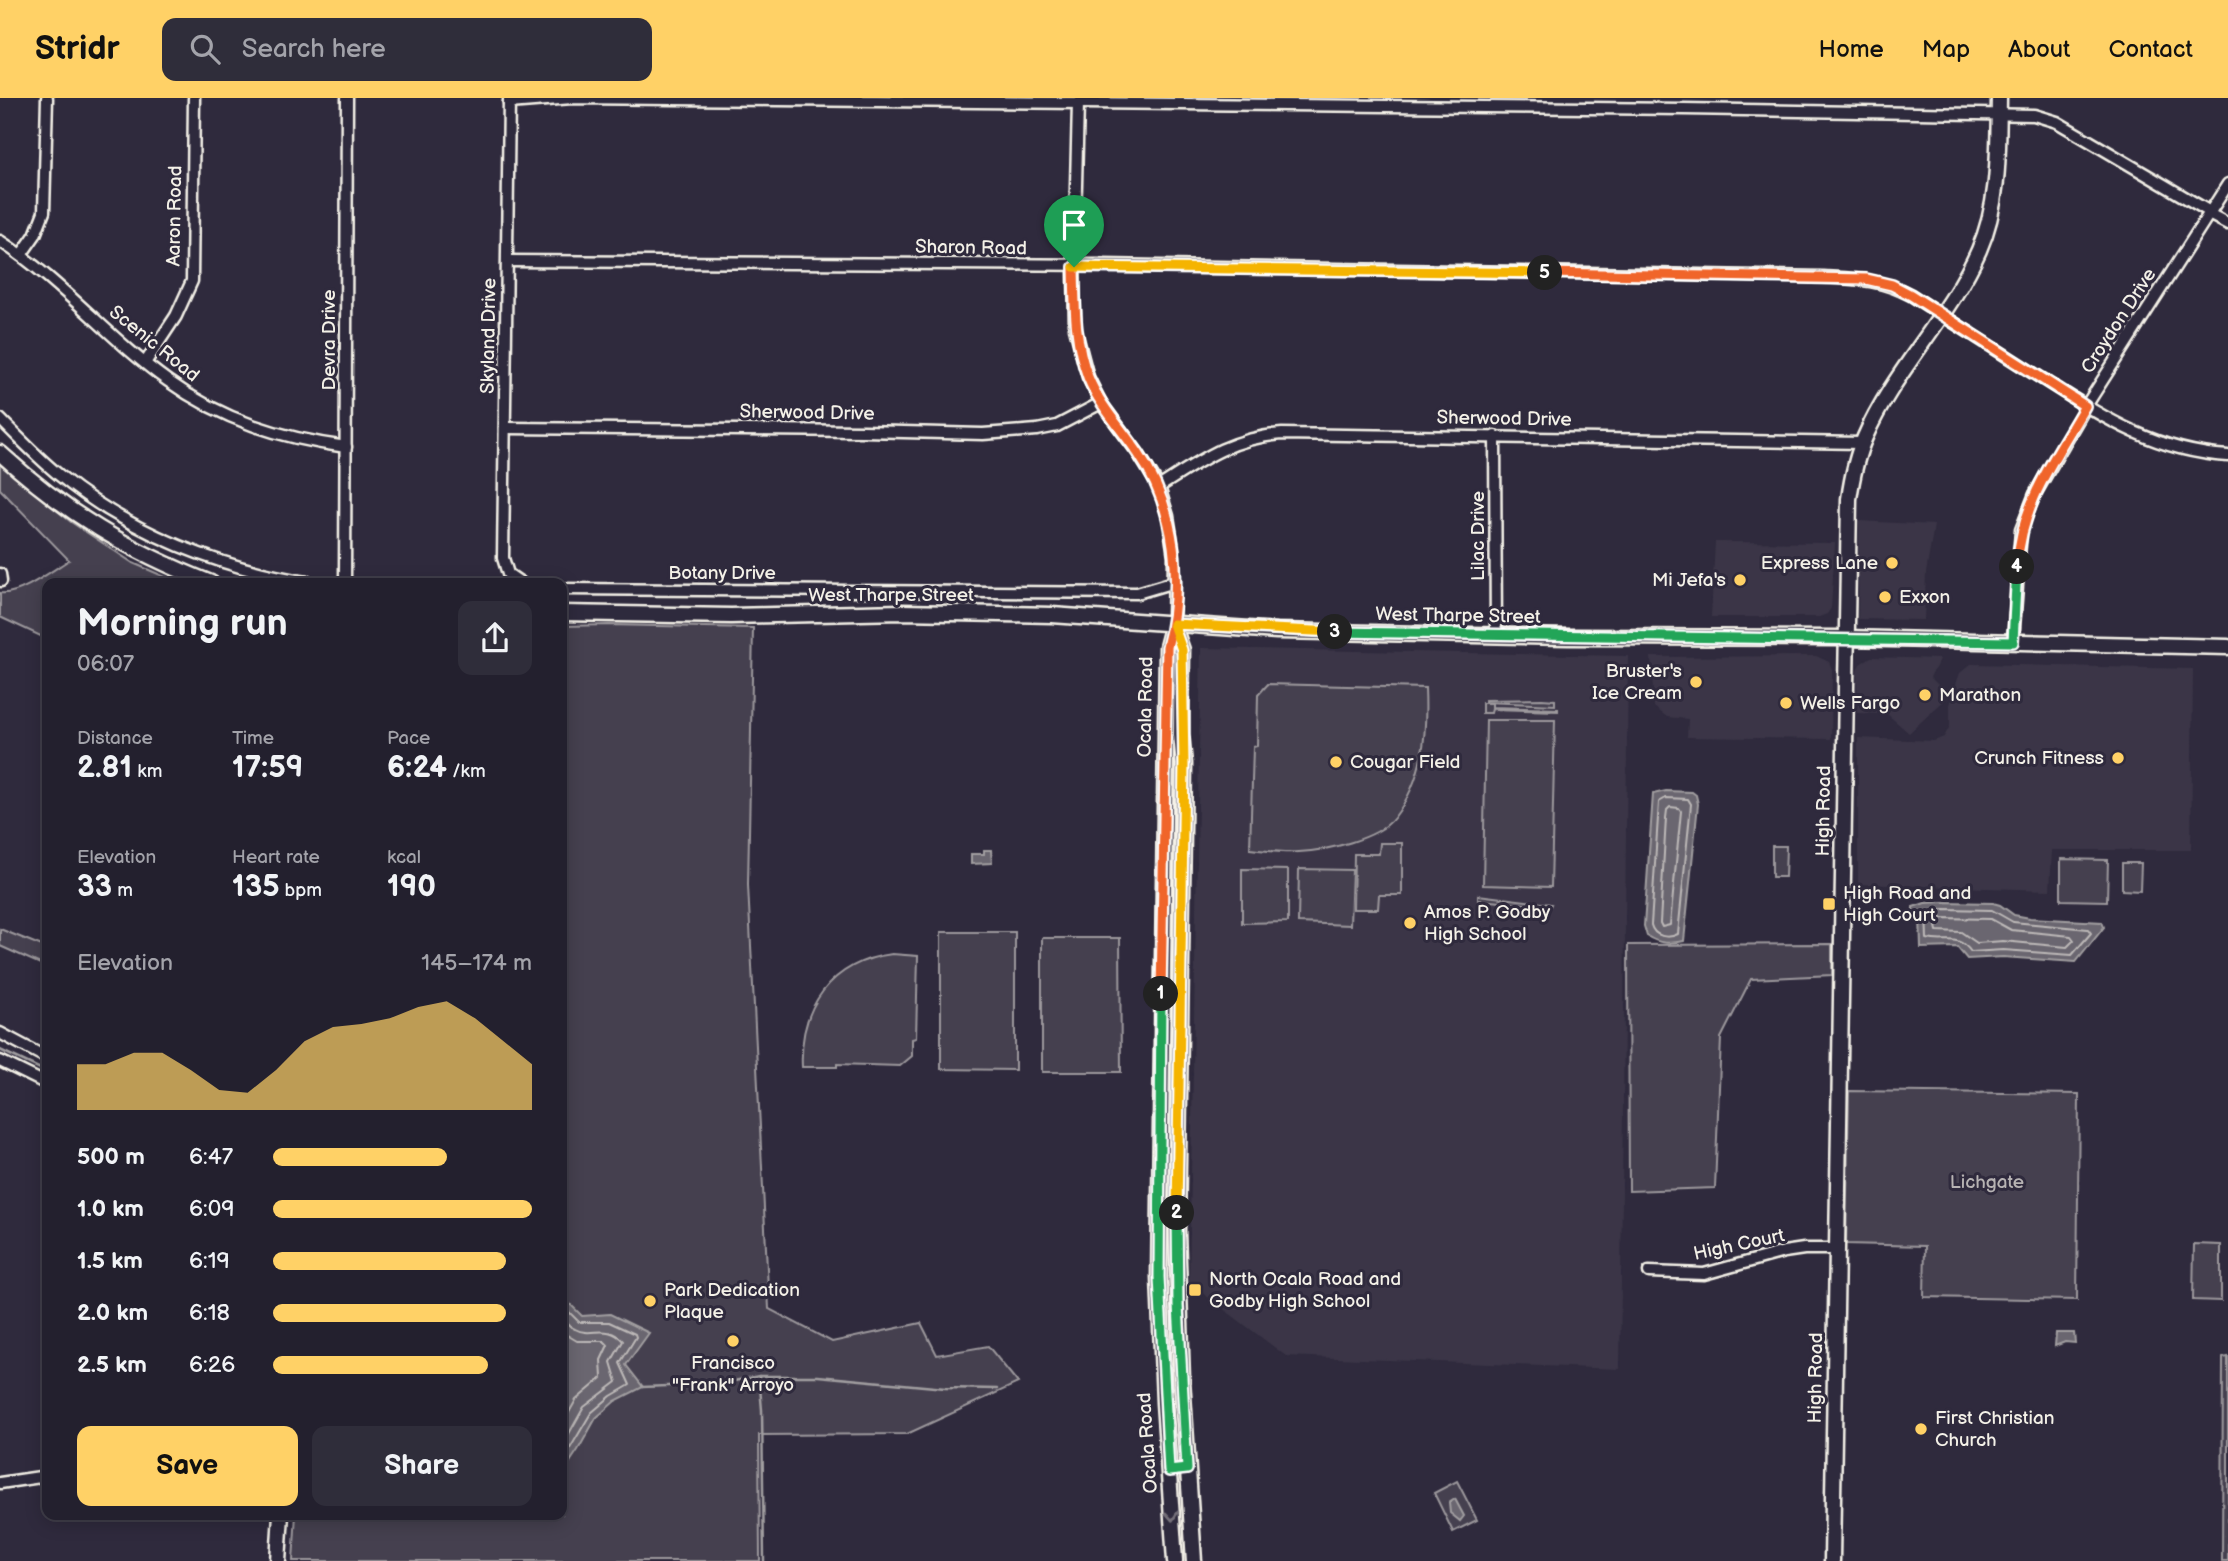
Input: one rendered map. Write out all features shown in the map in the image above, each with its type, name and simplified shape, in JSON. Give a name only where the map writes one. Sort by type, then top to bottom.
[{"type":"main road","name":"High Road","points":[[1832,1561],[1849,499],[1853,471],[1873,420],[1970,267],[1987,229],[1996,187],[1999,98]]},
{"type":"main road","points":[[0,453],[54,498],[117,540],[141,554],[199,578]]},
{"type":"main road","name":"West Tharpe Street","points":[[567,613],[731,615],[902,612],[1052,615],[1277,631],[2228,647]]},
{"type":"main road","name":"Ocala Road","points":[[1173,624],[1167,647],[1158,1198],[1161,1342],[1175,1561]]},
{"type":"main road","name":"Ocala Road","points":[[1173,624],[1182,650],[1183,836],[1178,1174],[1180,1351],[1194,1561]]},
{"type":"main road","points":[[1164,836],[1183,836]]},
{"type":"main road","points":[[1159,1173],[1178,1174]]},
{"type":"main road","points":[[1158,1198],[1178,1198]]},
{"type":"main road","points":[[1161,1342],[1180,1351]]},
{"type":"main road","points":[[1169,1471],[1187,1469]]},
{"type":"main road","points":[[1170,1489],[1189,1487]]},
{"type":"main road","points":[[278,1561],[281,1520]]},
{"type":"street","points":[[21,255],[35,235],[44,212],[47,98]]},
{"type":"street","name":"Aaron Road","points":[[145,363],[176,316],[192,281],[194,98]]},
{"type":"street","name":"Devra Drive","points":[[345,578],[347,98]]},
{"type":"street","points":[[509,101],[572,98],[2034,115],[2057,122],[2228,224]]},
{"type":"street","name":"Skyland Drive","points":[[509,101],[503,558],[508,574],[514,578]]},
{"type":"street","points":[[1077,103],[1075,328],[1088,377],[1101,403],[1159,487],[1171,531],[1173,624]]},
{"type":"street","name":"Croydon Drive","points":[[2013,642],[2018,555],[2026,515],[2035,494],[2085,406],[2228,184]]},
{"type":"street","name":"Scenic Road","points":[[0,241],[21,255],[145,363],[191,397],[245,424],[310,442],[346,447]]},
{"type":"street","name":"Sharon Road","points":[[508,261],[1838,278],[1876,281],[1892,285],[2110,421],[2157,443],[2196,453],[2228,456]]},
{"type":"street","name":"Sherwood Drive","points":[[505,428],[983,434],[1057,426],[1101,403]]},
{"type":"street","points":[[0,419],[60,476],[125,520],[160,538],[210,558],[287,578]]},
{"type":"street","name":"Sherwood Drive","points":[[1159,487],[1223,448],[1260,436],[1316,433],[1862,443]]},
{"type":"street","name":"Lilac Drive","points":[[1495,436],[1496,635]]},
{"type":"street","points":[[0,574],[1,581]]},
{"type":"street","name":"Botany Drive","points":[[567,589],[1137,593],[1174,582]]},
{"type":"street","points":[[0,1033],[42,1055]]},
{"type":"street","points":[[0,1061],[42,1082]]},
{"type":"street","name":"High Court","points":[[1649,1272],[1704,1274],[1784,1252],[1837,1249]]},
{"type":"street","points":[[0,1483],[42,1477]]},
{"type":"shaded area","points":[[1859,521],[1934,525],[1926,573],[1924,620],[1858,619]]},
{"type":"shaded area","points":[[1715,542],[1835,543],[1831,608],[1827,614],[1819,617],[1711,617]]},
{"type":"shaded area","name":"Amos P. Godby High School","points":[[1201,648],[1628,656],[1620,1369],[1286,1356],[1189,1283]]},
{"type":"shaded area","points":[[1816,656],[1829,662],[1832,669],[1831,739],[1687,737],[1688,719],[1667,717],[1654,707],[1651,657]]},
{"type":"shaded area","points":[[1871,657],[1940,659],[1930,677],[1949,696],[1909,733],[1887,714],[1857,713],[1857,671],[1860,664]]},
{"type":"shaded area","points":[[1971,664],[2193,669],[2191,850],[2052,850],[2050,890],[1858,884],[1858,738],[1934,741],[1944,737],[1950,726],[1950,705],[1960,673]]},
{"type":"green space","points":[[0,464],[71,522],[133,563],[168,578],[42,578],[42,637],[0,617],[0,593],[26,587],[69,560],[0,489]]},
{"type":"green space","points":[[567,626],[753,628],[748,885],[769,1309],[832,1342],[921,1323],[937,1355],[988,1346],[1018,1383],[907,1434],[759,1435],[760,1561],[293,1561],[296,1520],[567,1520]]},
{"type":"green space","name":"Cougar Field","points":[[1268,684],[1425,688],[1422,756],[1412,788],[1394,818],[1364,838],[1323,849],[1286,852],[1250,849],[1253,747],[1257,746],[1258,695]]},
{"type":"green space","points":[[1485,700],[1555,700],[1555,705],[1485,702]]},
{"type":"green space","points":[[1482,703],[1492,703],[1492,707],[1558,711],[1492,709],[1491,713],[1482,713]]},
{"type":"green space","points":[[1486,720],[1555,720],[1551,887],[1483,885]]},
{"type":"green space","points":[[1380,843],[1402,843],[1402,895],[1379,895],[1378,909],[1353,909],[1354,854],[1379,854]]},
{"type":"green space","points":[[1772,846],[1786,846],[1785,877],[1772,877]]},
{"type":"green space","points":[[2061,859],[2108,860],[2107,901],[2061,900]]},
{"type":"green space","points":[[2122,863],[2141,863],[2140,891],[2122,890]]},
{"type":"green space","points":[[1242,869],[1288,870],[1288,922],[1242,923]]},
{"type":"green space","points":[[1299,869],[1352,870],[1350,925],[1298,923]]},
{"type":"green space","points":[[1478,895],[1551,904],[1478,900]]},
{"type":"green space","points":[[0,929],[42,946],[42,965],[0,946]]},
{"type":"green space","points":[[941,932],[1015,932],[1015,1070],[941,1069]]},
{"type":"green space","points":[[1042,938],[1120,938],[1121,1072],[1042,1072]]},
{"type":"green space","points":[[1832,944],[1832,975],[1751,979],[1721,1038],[1715,1188],[1629,1191],[1628,945]]},
{"type":"green space","points":[[892,954],[918,956],[916,1038],[912,1039],[912,1056],[900,1066],[837,1064],[837,1067],[802,1067],[806,1025],[823,991],[836,977],[852,967]]},
{"type":"green space","name":"Lichgate","points":[[1849,1091],[2079,1094],[2077,1300],[1924,1297],[1925,1246],[1846,1244]]},
{"type":"green space","points":[[2194,1244],[2221,1245],[2221,1301],[2193,1300]]},
{"type":"green space","points":[[2228,1357],[2228,1561],[2222,1561],[2223,1358]]},
{"type":"green space","points":[[1457,1481],[1477,1520],[1453,1532],[1434,1493]]},
{"type":"water","points":[[1666,791],[1692,792],[1696,795],[1698,804],[1684,941],[1669,943],[1647,936],[1644,926],[1653,794]]},
{"type":"water","points":[[984,850],[991,850],[992,863],[971,864],[971,854],[984,854]]},
{"type":"water","points":[[1944,902],[1993,903],[2014,915],[2102,922],[2104,927],[2076,962],[2003,957],[1967,959],[1957,947],[1921,948],[1920,916],[1913,911],[1913,907]]},
{"type":"water","points":[[567,1301],[582,1316],[610,1314],[649,1333],[626,1365],[643,1387],[615,1401],[596,1418],[567,1466]]},
{"type":"water","points":[[2056,1333],[2074,1333],[2075,1343],[2065,1342],[2055,1346]]},
{"type":"water","points":[[1455,1499],[1464,1516],[1460,1521],[1450,1513],[1449,1503]]},
{"type":"waterway","points":[[0,1050],[42,1070]]},
{"type":"waterway","points":[[759,1376],[764,1561]]},
{"type":"waterway","points":[[642,1387],[719,1384],[759,1376],[818,1376],[945,1388],[997,1389]]},
{"type":"place","name":"Express Lane","points":[[1892,563]]},
{"type":"place","name":"Mi Jefa's","points":[[1740,580]]},
{"type":"place","name":"Exxon","points":[[1885,597]]},
{"type":"place","name":"Bruster's Ice Cream","points":[[1696,682]]},
{"type":"place","name":"Marathon","points":[[1925,695]]},
{"type":"place","name":"Wells Fargo","points":[[1786,703]]},
{"type":"place","name":"Crunch Fitness","points":[[2118,758]]},
{"type":"place","name":"Cougar Field","points":[[1336,762]]},
{"type":"place","name":"High Road and High Court","points":[[1829,904]]},
{"type":"place","name":"Amos P. Godby High School","points":[[1410,923]]},
{"type":"place","name":"North Ocala Road and Godby High School","points":[[1195,1290]]},
{"type":"place","name":"Park Dedication Plaque","points":[[650,1301]]},
{"type":"place","name":"Francisco \"Frank\" Arroyo","points":[[733,1341]]},
{"type":"place","name":"First Christian Church","points":[[1921,1429]]},
{"type":"route","points":[[1074,267],[1075,328],[1088,377],[1101,403],[1150,470],[1159,487],[1168,516],[1174,556],[1173,624],[1167,647],[1158,1198],[1161,1346],[1169,1471],[1187,1469],[1178,1305],[1177,1231],[1184,764],[1181,734],[1182,650],[1173,624],[1277,631],[2013,642],[2021,530],[2035,494],[2085,406],[1911,295],[1892,285],[1876,281],[1824,277],[1104,265],[1074,267]]}]
